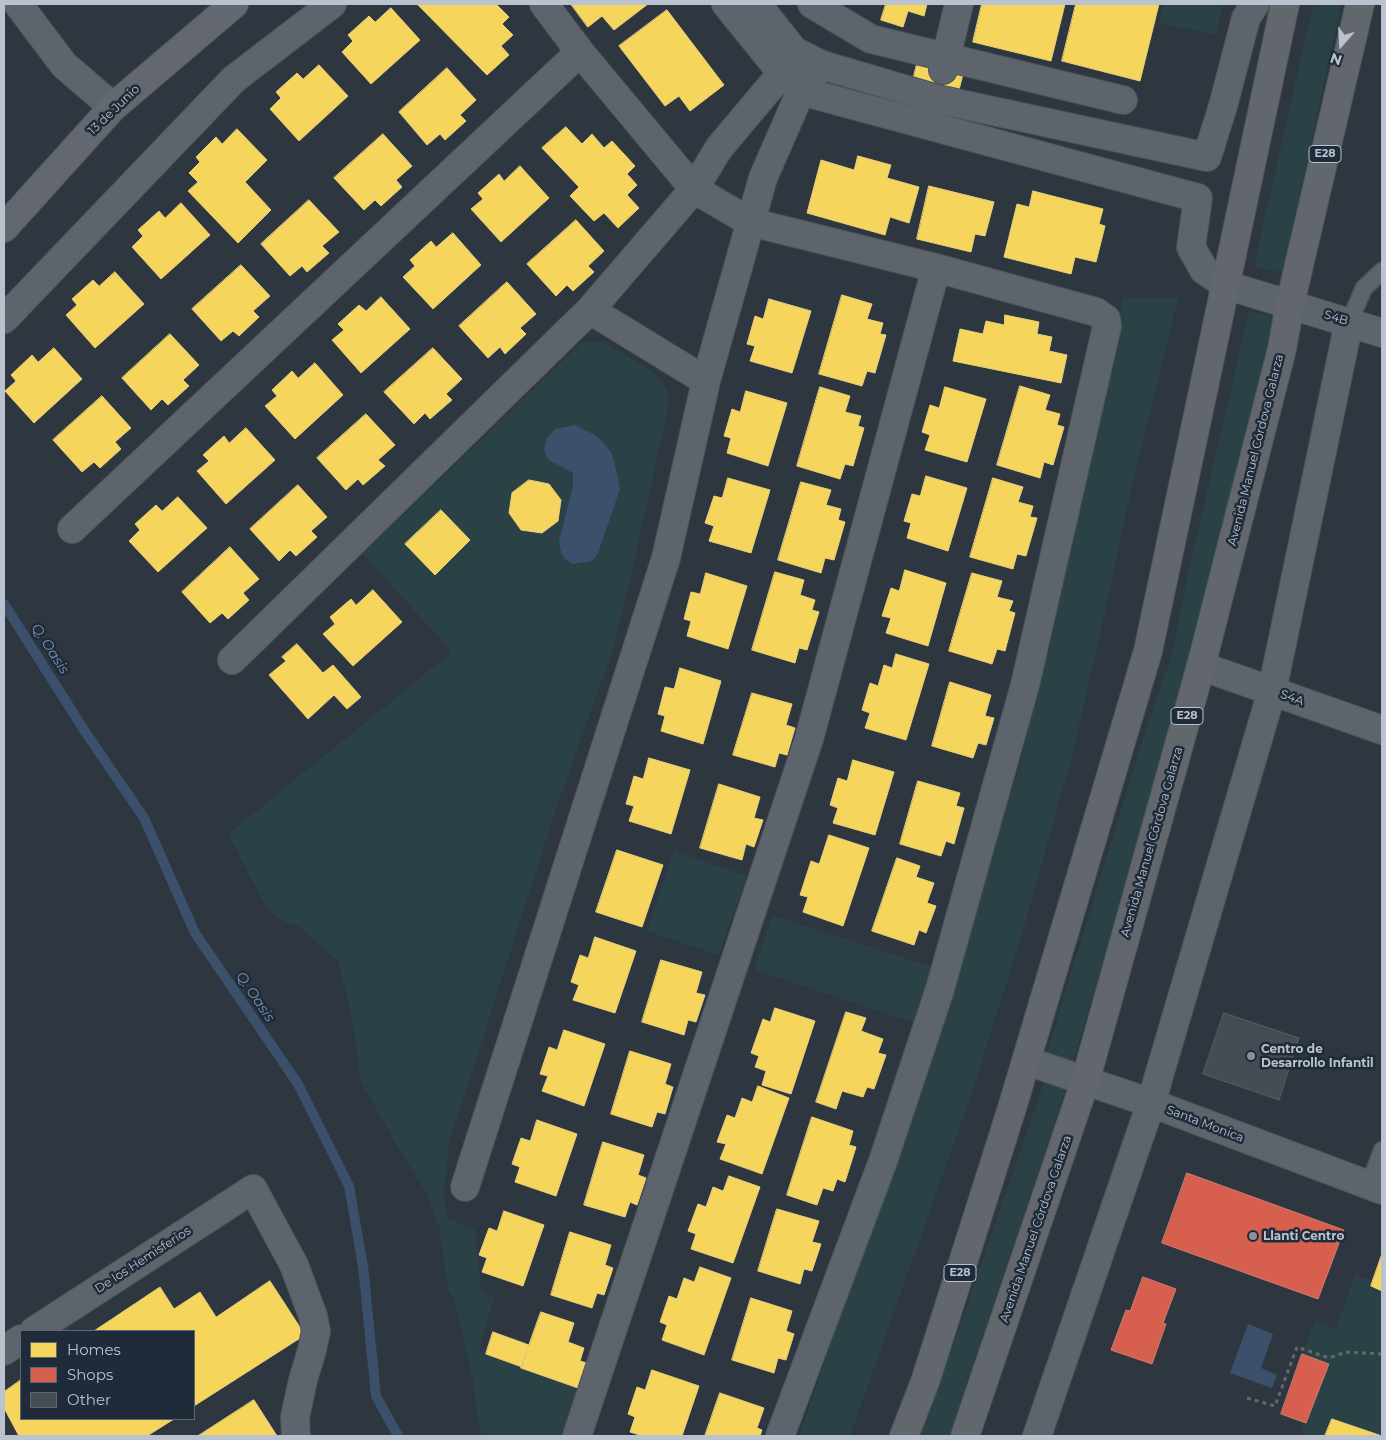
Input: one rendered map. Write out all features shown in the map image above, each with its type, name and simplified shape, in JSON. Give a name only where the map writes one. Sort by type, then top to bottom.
[{"type":"main road","name":"13 de Junio","points":[[4,228],[114,107],[234,4]]},
{"type":"main road","name":"E28","points":[[904,1436],[928,1372],[1027,1061],[1148,651],[1286,4]]},
{"type":"main road","name":"Avenida Manuel Córdova Galarza","points":[[966,1436],[1085,1082],[1201,666],[1282,349],[1290,304],[1360,4]]},
{"type":"street","points":[[18,4],[64,65],[114,107]]},
{"type":"street","points":[[4,319],[234,79],[332,4]]},
{"type":"street","points":[[544,4],[580,52],[694,189],[750,222],[936,268],[1096,312],[1106,319],[1107,326],[1026,685],[940,989],[883,1161],[780,1436]]},
{"type":"street","points":[[726,4],[788,62],[1123,100]]},
{"type":"street","points":[[757,4],[802,91],[1198,198]]},
{"type":"street","points":[[812,4],[942,78],[1207,157]]},
{"type":"street","points":[[942,78],[959,4]]},
{"type":"street","name":"S4B","points":[[1255,4],[1246,18],[1223,106],[1207,157],[1198,198],[1191,246],[1204,270],[1226,285],[1382,333]]},
{"type":"street","points":[[72,529],[580,52]]},
{"type":"street","points":[[232,660],[590,310],[694,189],[719,148],[788,62]]},
{"type":"street","points":[[465,1187],[666,558],[706,381],[763,178],[802,91],[822,65]]},
{"type":"street","points":[[577,1436],[809,738],[936,268]]},
{"type":"street","points":[[590,310],[706,381]]},
{"type":"street","points":[[1037,1436],[1151,1103],[1272,690],[1349,322]]},
{"type":"street","name":"S4A","points":[[1201,666],[1382,730]]},
{"type":"street","name":"Santa Monica","points":[[1027,1061],[1151,1103],[1376,1188]]},
{"type":"street","name":"De los Hemisferios","points":[[36,1330],[253,1190],[294,1265],[314,1316],[316,1331],[295,1417],[296,1436]]},
{"type":"street","points":[[4,1351],[20,1340]]},
{"type":"lane","points":[[1349,322],[1364,288],[1382,271]]},
{"type":"lane","points":[[1376,1188],[1382,1150]]},
{"type":"path","points":[[1247,1398],[1275,1406],[1297,1347],[1329,1358],[1346,1352],[1382,1354]]},
{"type":"green space","points":[[1164,4],[1223,4],[1216,35],[1159,23]]},
{"type":"green space","points":[[1313,4],[1341,4],[1283,273],[1254,266]]},
{"type":"green space","points":[[1123,297],[1178,298],[1130,495],[1071,760],[1021,938],[969,1101],[850,1436],[799,1436],[893,1163],[1020,763],[1038,690]]},
{"type":"green space","points":[[1249,311],[1278,318],[1169,740],[1072,1065],[1046,1055],[1144,735],[1171,658],[1185,587]]},
{"type":"green space","points":[[602,341],[653,372],[667,389],[669,404],[632,572],[612,652],[555,812],[449,1144],[444,1196],[447,1218],[475,1230],[481,1292],[495,1296],[479,1348],[480,1353],[583,1390],[568,1436],[482,1436],[479,1428],[473,1381],[456,1306],[448,1289],[439,1226],[425,1191],[361,1082],[351,1012],[338,961],[298,926],[283,922],[266,907],[228,834],[452,652],[363,554],[582,342]]},
{"type":"green space","points":[[674,851],[747,876],[719,955],[647,931]]},
{"type":"green space","points":[[772,915],[932,967],[914,1023],[754,970]]},
{"type":"green space","points":[[1044,1082],[1066,1089],[949,1436],[920,1436],[953,1346]]},
{"type":"green space","points":[[1355,1275],[1372,1281],[1371,1286],[1382,1291],[1382,1436],[1333,1419],[1325,1436],[1308,1436],[1300,1433],[1303,1422],[1306,1423],[1328,1365],[1302,1354],[1315,1322],[1336,1329]]},
{"type":"water","points":[[575,425],[595,435],[605,444],[612,454],[620,489],[598,553],[592,561],[572,564],[565,559],[561,552],[559,541],[573,485],[573,473],[549,460],[544,450],[547,438],[555,429]]},
{"type":"water","points":[[1248,1324],[1273,1334],[1261,1368],[1277,1375],[1272,1388],[1230,1373]]},
{"type":"building: Homes","points":[[419,4],[496,4],[509,17],[502,24],[513,35],[501,46],[509,55],[487,75]]},
{"type":"building: Homes","points":[[571,4],[648,4],[614,30],[602,16],[588,27]]},
{"type":"building: Homes","points":[[886,4],[927,4],[924,16],[908,11],[903,27],[881,20]]},
{"type":"building: Homes","points":[[982,4],[1065,4],[1051,61],[973,42]]},
{"type":"building: Homes","points":[[1076,4],[1159,4],[1140,81],[1062,61]]},
{"type":"building: Homes","points":[[391,8],[420,40],[371,84],[342,52],[353,41],[348,35],[369,16],[375,22]]},
{"type":"building: Homes","points":[[667,10],[724,85],[690,111],[679,96],[665,106],[619,46]]},
{"type":"building: Homes","points":[[917,64],[963,74],[959,90],[913,80]]},
{"type":"building: Homes","points":[[319,65],[348,96],[299,141],[270,109],[281,98],[276,92],[297,73],[303,79]]},
{"type":"building: Homes","points":[[447,68],[476,100],[460,115],[466,121],[445,140],[440,134],[427,145],[399,112]]},
{"type":"building: Homes","points":[[566,127],[582,144],[592,134],[604,148],[612,141],[635,166],[627,174],[637,185],[627,195],[639,208],[618,228],[604,213],[594,221],[570,196],[579,187],[542,148]]},
{"type":"building: Homes","points":[[237,129],[267,160],[245,182],[271,210],[238,243],[188,191],[198,182],[189,173],[200,162],[196,157],[216,137],[222,144]]},
{"type":"building: Homes","points":[[383,134],[412,166],[396,180],[402,187],[381,206],[375,200],[364,210],[334,178]]},
{"type":"building: Homes","points":[[858,156],[891,165],[887,178],[919,187],[909,223],[890,217],[885,235],[807,213],[821,160],[854,170]]},
{"type":"building: Homes","points":[[520,166],[549,198],[501,242],[471,209],[483,199],[478,193],[499,174],[504,181]]},
{"type":"building: Homes","points":[[929,186],[994,202],[985,236],[975,234],[971,252],[917,239]]},
{"type":"building: Homes","points":[[1033,191],[1103,209],[1099,224],[1105,226],[1096,262],[1075,257],[1071,274],[1004,257],[1017,204],[1029,207]]},
{"type":"building: Homes","points":[[309,200],[339,232],[322,246],[329,253],[307,272],[302,266],[290,276],[261,244]]},
{"type":"building: Homes","points":[[181,203],[210,235],[161,279],[132,247],[143,236],[138,230],[159,211],[165,218]]},
{"type":"building: Homes","points":[[576,220],[604,251],[588,266],[594,272],[573,291],[567,285],[556,296],[527,264]]},
{"type":"building: Homes","points":[[453,233],[481,265],[433,309],[403,277],[415,266],[410,260],[431,241],[436,247]]},
{"type":"building: Homes","points":[[241,265],[270,296],[253,311],[259,317],[239,336],[233,331],[221,341],[192,309]]},
{"type":"building: Homes","points":[[115,272],[144,304],[95,348],[66,315],[77,305],[72,299],[93,280],[99,286]]},
{"type":"building: Homes","points":[[507,282],[536,314],[520,328],[526,334],[505,354],[500,347],[488,358],[459,326]]},
{"type":"building: Homes","points":[[842,295],[872,304],[867,319],[883,323],[880,334],[886,335],[875,373],[867,371],[862,386],[819,374]]},
{"type":"building: Homes","points":[[381,297],[410,329],[361,373],[332,340],[344,330],[338,324],[359,305],[366,311]]},
{"type":"building: Homes","points":[[769,299],[811,311],[792,373],[750,361],[755,346],[747,344],[755,316],[763,319]]},
{"type":"building: Homes","points":[[1005,315],[1039,322],[1037,334],[1052,337],[1049,351],[1067,355],[1061,383],[953,361],[960,329],[983,334],[986,321],[1004,325]]},
{"type":"building: Homes","points":[[170,334],[199,365],[183,380],[189,386],[168,405],[162,399],[151,410],[122,378]]},
{"type":"building: Homes","points":[[54,348],[82,379],[34,423],[5,391],[16,381],[11,375],[32,355],[38,362]]},
{"type":"building: Homes","points":[[433,348],[462,379],[446,394],[452,400],[430,419],[425,413],[414,424],[384,392]]},
{"type":"building: Homes","points":[[315,363],[343,395],[295,439],[265,406],[277,396],[272,390],[292,371],[298,378]]},
{"type":"building: Homes","points":[[1020,386],[1050,395],[1045,410],[1060,414],[1057,425],[1064,427],[1053,465],[1044,462],[1040,478],[997,465]]},
{"type":"building: Homes","points":[[820,387],[850,396],[845,412],[861,416],[858,426],[864,428],[853,466],[845,464],[840,479],[797,466]]},
{"type":"building: Homes","points":[[945,387],[986,399],[967,462],[925,450],[930,435],[922,432],[930,405],[939,408]]},
{"type":"building: Homes","points":[[746,391],[787,403],[768,466],[727,453],[731,438],[724,436],[732,409],[740,412]]},
{"type":"building: Homes","points":[[102,396],[131,428],[115,442],[121,449],[100,468],[94,462],[82,472],[53,440]]},
{"type":"building: Homes","points":[[366,414],[395,445],[378,460],[385,466],[363,485],[358,479],[346,490],[317,458]]},
{"type":"building: Homes","points":[[246,428],[275,460],[226,504],[197,471],[209,461],[203,455],[224,436],[229,443]]},
{"type":"building: Homes","points":[[926,476],[967,488],[948,551],[907,538],[911,523],[904,521],[912,494],[920,496]]},
{"type":"building: Homes","points":[[728,478],[770,490],[751,553],[709,541],[714,526],[705,523],[714,496],[722,498]]},
{"type":"building: Homes","points":[[993,478],[1023,487],[1018,502],[1033,506],[1030,517],[1037,518],[1026,556],[1017,554],[1013,569],[970,557]]},
{"type":"building: Homes","points":[[529,480],[549,484],[561,500],[558,521],[542,533],[521,530],[509,513],[512,493]]},
{"type":"building: Homes","points":[[801,482],[831,490],[826,505],[841,509],[838,520],[845,522],[834,560],[825,558],[821,573],[778,560]]},
{"type":"building: Homes","points":[[298,485],[327,517],[311,531],[317,537],[296,556],[290,550],[279,561],[250,529]]},
{"type":"building: Homes","points":[[178,497],[207,528],[158,572],[129,541],[140,530],[135,524],[156,505],[162,511]]},
{"type":"building: Homes","points":[[441,510],[470,540],[435,575],[405,544]]},
{"type":"building: Homes","points":[[230,547],[259,579],[243,593],[249,600],[228,619],[222,613],[210,623],[182,592]]},
{"type":"building: Homes","points":[[905,570],[946,583],[928,646],[886,633],[891,618],[882,616],[891,588],[899,591]]},
{"type":"building: Homes","points":[[775,572],[804,580],[800,595],[815,600],[812,610],[819,612],[807,650],[799,648],[795,663],[752,650]]},
{"type":"building: Homes","points":[[706,573],[747,586],[728,649],[687,636],[691,621],[684,619],[691,592],[700,594]]},
{"type":"building: Homes","points":[[972,573],[1002,581],[997,597],[1013,601],[1009,611],[1015,613],[1005,651],[997,649],[992,664],[949,651]]},
{"type":"building: Homes","points":[[373,590],[402,622],[353,666],[323,634],[335,624],[330,617],[351,599],[356,605]]},
{"type":"building: Homes","points":[[297,644],[323,673],[333,665],[361,697],[347,709],[334,695],[308,719],[269,675],[286,661],[282,657]]},
{"type":"building: Homes","points":[[896,654],[929,664],[906,740],[865,728],[870,713],[862,710],[870,683],[878,686],[884,665],[892,668]]},
{"type":"building: Homes","points":[[680,668],[721,681],[703,744],[661,731],[665,716],[658,714],[665,687],[674,689]]},
{"type":"building: Homes","points":[[950,682],[991,695],[985,716],[994,718],[986,745],[978,743],[973,758],[932,746]]},
{"type":"building: Homes","points":[[752,693],[792,704],[786,725],[795,728],[787,755],[779,753],[775,767],[733,755]]},
{"type":"building: Homes","points":[[649,758],[690,770],[671,834],[629,821],[634,806],[626,804],[634,776],[643,779]]},
{"type":"building: Homes","points":[[853,760],[894,772],[875,835],[833,823],[838,808],[830,805],[838,778],[847,781]]},
{"type":"building: Homes","points":[[918,781],[960,793],[956,806],[964,808],[954,844],[946,841],[941,856],[900,844]]},
{"type":"building: Homes","points":[[719,784],[760,797],[754,818],[763,820],[754,847],[746,844],[742,860],[700,848]]},
{"type":"building: Homes","points":[[829,835],[869,848],[843,926],[803,912],[808,897],[800,895],[811,861],[819,864]]},
{"type":"building: Homes","points":[[617,850],[663,865],[642,927],[596,912]]},
{"type":"building: Homes","points":[[897,858],[920,866],[916,877],[934,883],[927,903],[936,906],[926,933],[919,930],[914,945],[872,931]]},
{"type":"building: Homes","points":[[595,937],[636,951],[615,1013],[573,1000],[579,985],[571,982],[580,955],[588,958]]},
{"type":"building: Homes","points":[[661,960],[702,972],[696,993],[705,995],[696,1022],[688,1020],[684,1035],[642,1022]]},
{"type":"building: Homes","points":[[775,1008],[815,1021],[791,1094],[762,1085],[766,1071],[755,1067],[759,1056],[751,1053],[763,1019],[770,1022]]},
{"type":"building: Homes","points":[[846,1012],[866,1018],[861,1031],[883,1039],[878,1053],[886,1055],[874,1089],[867,1087],[863,1097],[842,1091],[836,1109],[816,1102]]},
{"type":"building: Homes","points":[[564,1030],[605,1044],[584,1106],[542,1091],[548,1076],[540,1074],[549,1047],[557,1050]]},
{"type":"building: Homes","points":[[630,1051],[671,1064],[665,1084],[673,1087],[665,1114],[657,1112],[652,1127],[611,1114]]},
{"type":"building: Homes","points":[[758,1086],[789,1098],[762,1174],[720,1159],[726,1144],[717,1142],[727,1115],[735,1118],[742,1098],[752,1102]]},
{"type":"building: Homes","points":[[812,1117],[853,1131],[849,1145],[856,1147],[845,1182],[837,1179],[833,1191],[823,1188],[817,1205],[787,1195]]},
{"type":"building: Homes","points":[[537,1120],[577,1134],[556,1196],[515,1182],[520,1167],[512,1164],[521,1138],[530,1141]]},
{"type":"building: Homes","points":[[603,1142],[644,1155],[638,1175],[646,1178],[637,1205],[630,1202],[625,1217],[584,1205]]},
{"type":"building: Homes","points":[[729,1176],[760,1187],[733,1263],[691,1249],[696,1234],[688,1231],[698,1204],[706,1207],[713,1187],[723,1191]]},
{"type":"building: Homes","points":[[777,1209],[819,1221],[812,1242],[821,1244],[812,1271],[804,1269],[800,1284],[758,1271]]},
{"type":"building: Homes","points":[[504,1211],[544,1225],[523,1286],[482,1272],[487,1258],[479,1255],[489,1228],[497,1231]]},
{"type":"building: Homes","points":[[570,1232],[611,1245],[605,1265],[613,1268],[604,1295],[597,1293],[592,1308],[551,1295]]},
{"type":"building: Homes","points":[[1382,1254],[1382,1291],[1371,1286]]},
{"type":"building: Homes","points":[[700,1267],[731,1278],[704,1355],[662,1340],[667,1325],[660,1322],[669,1296],[677,1299],[684,1278],[694,1282]]},
{"type":"building: Homes","points":[[270,1281],[305,1335],[195,1405],[195,1330],[96,1330],[160,1287],[174,1309],[200,1292],[216,1317]]},
{"type":"building: Homes","points":[[751,1298],[792,1311],[786,1331],[794,1334],[786,1360],[778,1358],[774,1373],[732,1360]]},
{"type":"building: Homes","points":[[541,1312],[574,1323],[568,1342],[584,1348],[580,1361],[587,1363],[578,1388],[521,1368]]},
{"type":"building: Homes","points":[[493,1332],[529,1345],[522,1367],[486,1354]]},
{"type":"building: Homes","points":[[652,1370],[699,1386],[682,1436],[643,1436],[630,1432],[635,1417],[628,1414],[637,1387],[645,1390]]},
{"type":"building: Homes","points":[[20,1381],[20,1420],[172,1420],[147,1436],[19,1436],[4,1408],[4,1392]]},
{"type":"building: Homes","points":[[720,1393],[764,1408],[757,1428],[762,1430],[760,1436],[705,1436]]},
{"type":"building: Homes","points":[[254,1400],[277,1436],[198,1436]]},
{"type":"building: Homes","points":[[1332,1419],[1382,1436],[1325,1436]]},
{"type":"building: Shops","name":"Llanti Centro","points":[[1187,1173],[1344,1230],[1318,1299],[1162,1243]]},
{"type":"building: Shops","points":[[1143,1277],[1176,1289],[1163,1323],[1166,1324],[1152,1364],[1111,1350],[1126,1310],[1130,1311]]},
{"type":"building: Shops","points":[[1302,1354],[1329,1364],[1306,1423],[1281,1414]]},
{"type":"building: Other","name":"Centro de Desarrollo Infantil","points":[[1224,1013],[1299,1038],[1279,1100],[1203,1074]]},
{"type":"waterway","name":"Q. Oasis","points":[[4,604],[84,730],[144,818],[195,933],[298,1084],[349,1186],[363,1266],[376,1396],[398,1436]]},
{"type":"place","name":"Centro de Desarrollo Infantil","points":[[1251,1056]]},
{"type":"place","name":"Llanti Centro","points":[[1253,1236]]}]
